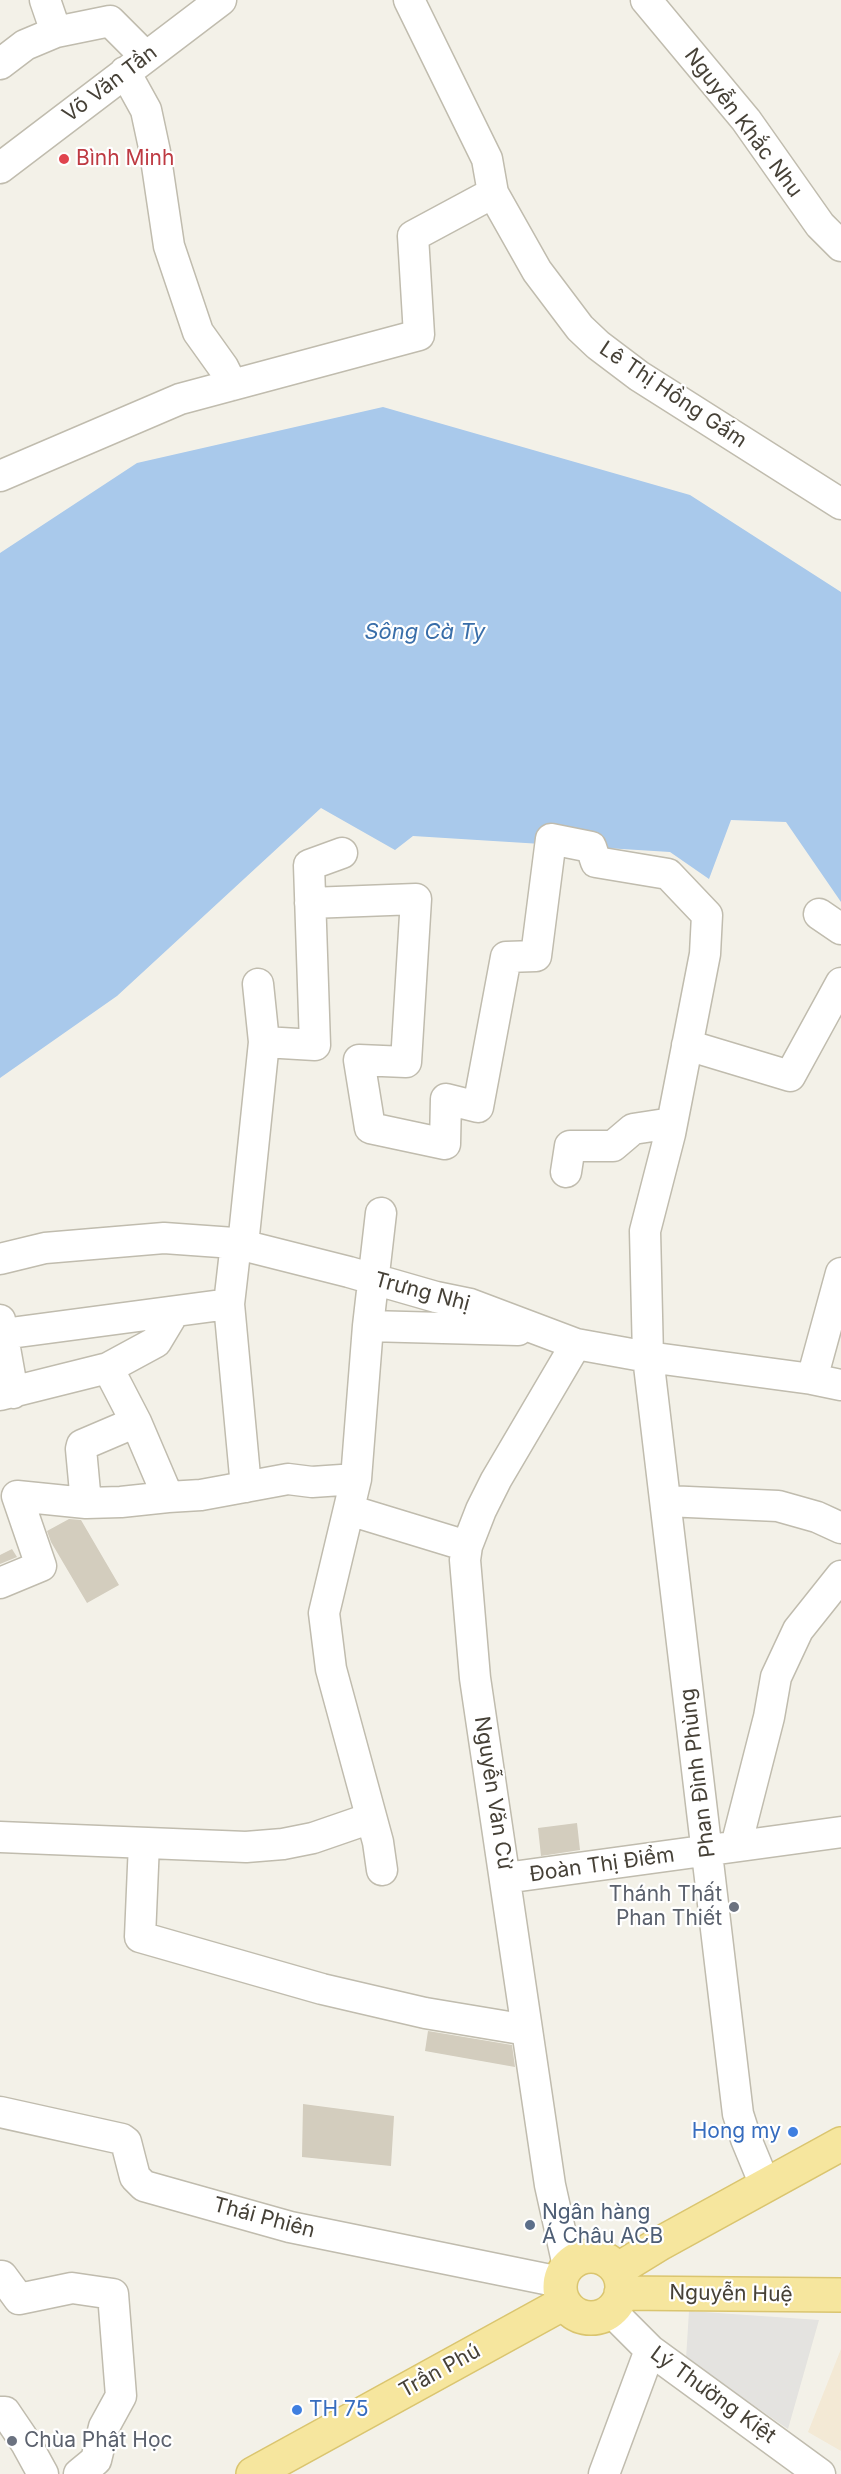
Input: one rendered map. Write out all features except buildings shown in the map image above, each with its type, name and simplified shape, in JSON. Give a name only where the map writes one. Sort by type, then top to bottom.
[{"type":"main road","points":[[616,2291],[610,2264],[593,2256],[575,2260],[564,2284],[571,2311],[591,2318],[616,2291],[765,2185],[841,2144]]},
{"type":"main road","name":"Trần Phú","points":[[254,2474],[564,2284]]},
{"type":"main road","name":"Nguyễn Huệ","points":[[616,2291],[841,2295]]},
{"type":"street","points":[[45,0],[56,32]]},
{"type":"street","name":"Võ Văn Tần","points":[[0,168],[221,0]]},
{"type":"street","name":"Lê Thị Hồng Gấm","points":[[409,0],[487,159],[493,193],[537,271],[580,328],[598,345],[639,376],[841,504]]},
{"type":"street","name":"Nguyễn Khắc Nhu","points":[[646,0],[746,120],[820,225],[841,246]]},
{"type":"street","points":[[0,64],[26,45],[56,32],[110,21],[136,65],[155,152],[169,246],[198,332],[223,367],[232,385]]},
{"type":"street","points":[[0,476],[180,399],[419,335],[413,236],[493,193]]},
{"type":"street","name":"Phan Đình Phùng","points":[[310,903],[416,899],[406,1062],[359,1060],[370,1128],[445,1144],[446,1099],[478,1107],[506,957],[536,956],[551,839],[591,847],[596,862],[668,874],[707,915],[705,954],[672,1123],[645,1231],[648,1357],[666,1501],[722,1848],[738,2114],[765,2185]]},
{"type":"street","points":[[264,1042],[315,1045],[309,865],[342,853]]},
{"type":"street","points":[[687,1045],[790,1076],[841,983]]},
{"type":"street","points":[[246,1487],[229,1304],[239,1244],[264,1042],[258,984]]},
{"type":"street","points":[[566,1172],[570,1146],[613,1146],[633,1130],[672,1123]]},
{"type":"street","points":[[381,1213],[368,1326],[356,1479],[324,1613],[331,1670],[371,1818],[382,1870]]},
{"type":"street","name":"Trưng Nhị","points":[[0,1259],[45,1248],[152,1239],[239,1244],[470,1304],[576,1344],[648,1357],[827,1382]]},
{"type":"street","points":[[827,1382],[841,1273]]},
{"type":"street","points":[[174,1312],[156,1342],[108,1368],[7,1394],[2,1327],[174,1312],[229,1304]]},
{"type":"street","points":[[368,1326],[541,1331]]},
{"type":"street","name":"Nguyễn Văn Cừ","points":[[564,2284],[475,1678],[465,1560],[467,1546],[496,1480],[576,1344]]},
{"type":"street","points":[[108,1368],[136,1422],[168,1497]]},
{"type":"street","points":[[86,1503],[82,1445],[136,1422]]},
{"type":"street","points":[[0,1582],[40,1566],[17,1496],[86,1503],[121,1503],[168,1497],[201,1496],[288,1479],[312,1482],[356,1479]]},
{"type":"street","points":[[666,1501],[778,1506],[817,1517],[841,1528]]},
{"type":"street","points":[[349,1510],[467,1546]]},
{"type":"street","points":[[722,1848],[769,1717],[777,1677],[798,1630],[839,1582]]},
{"type":"street","points":[[0,1837],[229,1847],[283,1844],[313,1838],[371,1818]]},
{"type":"street","name":"Đoàn Thị Điểm","points":[[505,1878],[841,1832]]},
{"type":"street","points":[[144,1843],[140,1937],[322,1989],[425,2013],[527,2030]]},
{"type":"street","name":"Thái Phiên","points":[[0,2112],[122,2139],[126,2142],[135,2177],[144,2186],[291,2227],[564,2284]]},
{"type":"street","points":[[1,2272],[19,2300],[72,2288],[113,2294],[121,2396],[104,2427],[96,2460],[79,2474]]},
{"type":"street","name":"Lý Thường Kiệt","points":[[616,2291],[650,2350],[820,2474]]},
{"type":"street","points":[[604,2474],[650,2350]]},
{"type":"street","points":[[0,2412],[5,2412],[43,2474]]},
{"type":"shaded area","points":[[689,2311],[819,2320],[788,2429],[686,2359]]},
{"type":"shaded area","points":[[841,2349],[841,2451],[808,2432]]},
{"type":"water","name":"Sông Cà Ty","points":[[383,407],[690,495],[841,592],[841,902],[786,822],[731,820],[709,879],[670,852],[413,836],[395,850],[321,808],[117,996],[0,1078],[0,553],[137,463]]},
{"type":"place","name":"Bình Minh","points":[[64,159]]},
{"type":"place","name":"Thánh Thất Phan Thiết","points":[[734,1907]]},
{"type":"place","name":"Hong my","points":[[793,2132]]},
{"type":"place","name":"Ngân hàng Á Châu ACB","points":[[530,2225]]},
{"type":"place","name":"TH 75","points":[[297,2410]]},
{"type":"place","name":"Chùa Phật Học","points":[[12,2441]]}]
